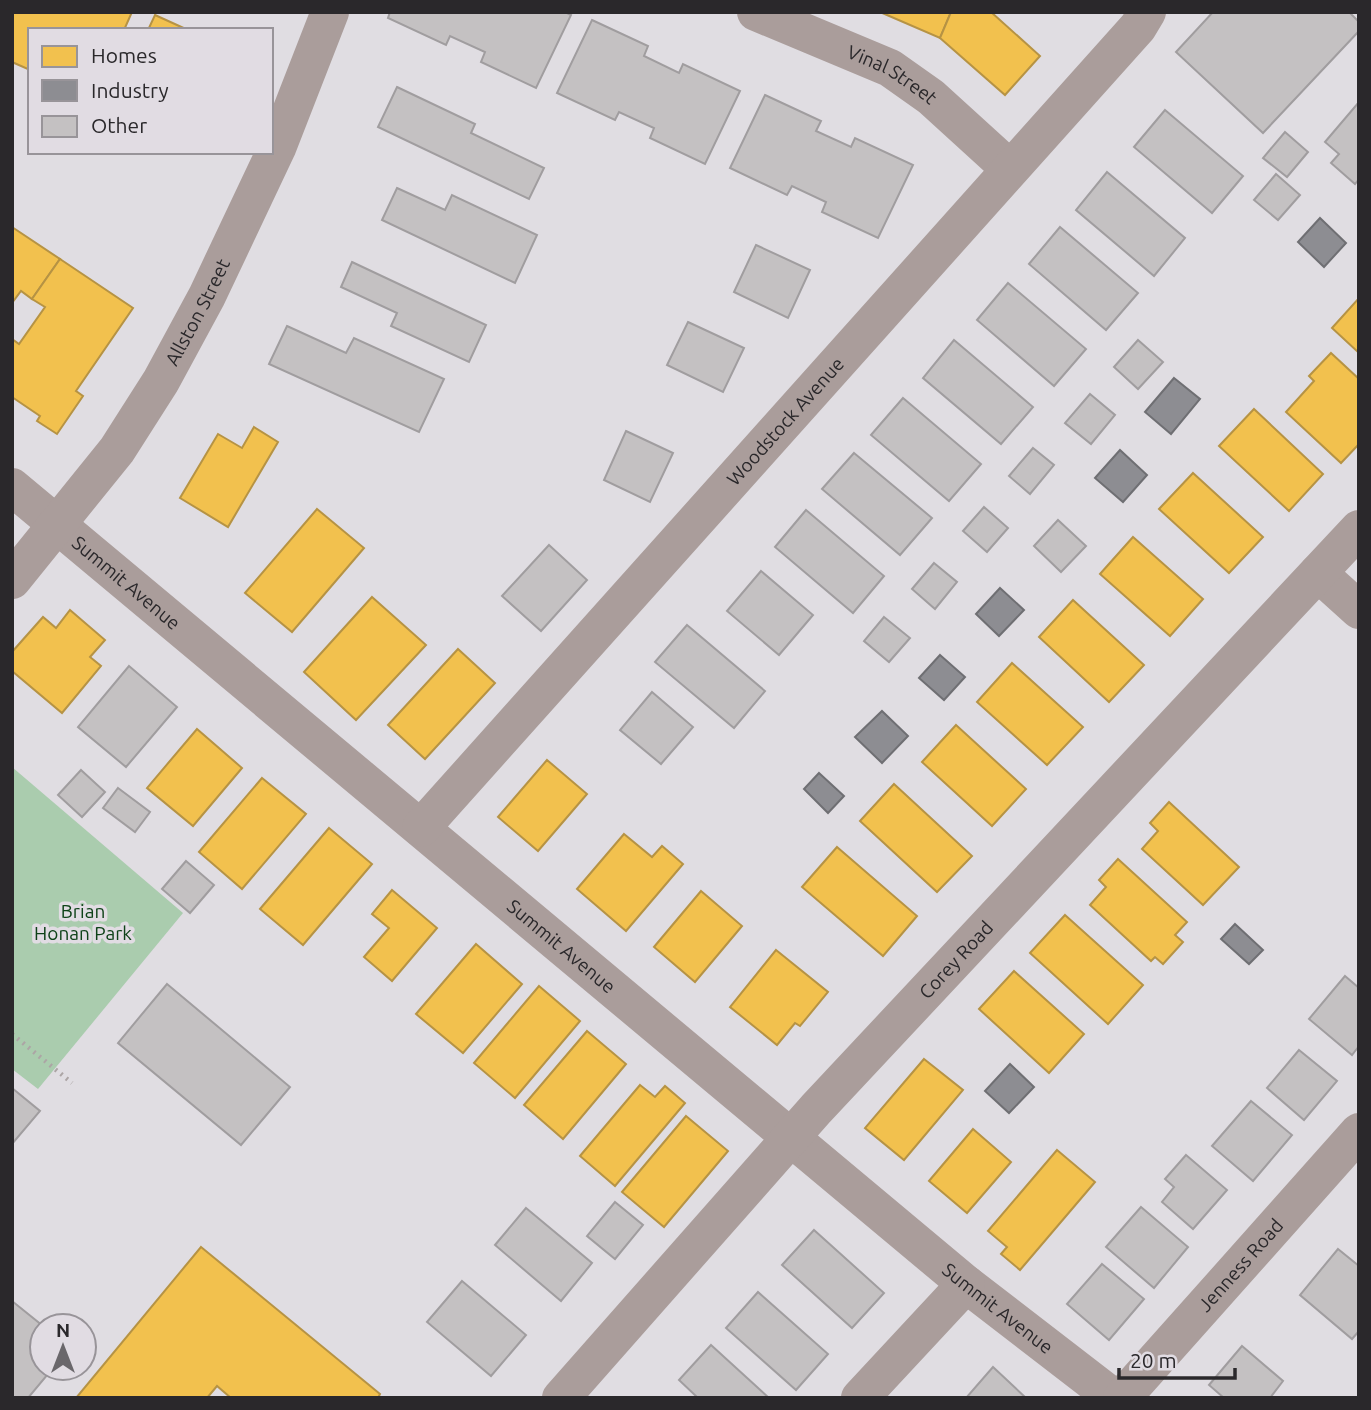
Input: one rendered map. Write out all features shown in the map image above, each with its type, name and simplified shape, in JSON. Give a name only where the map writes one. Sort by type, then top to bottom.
[{"type":"street","name":"Vinal Street","points":[[756,12],[890,68],[931,97],[1010,169]]},
{"type":"street","name":"Woodstock Avenue","points":[[421,828],[1138,27],[1147,12]]},
{"type":"street","name":"Allston Street","points":[[12,580],[117,450],[161,381],[208,296],[277,148],[323,14]]},
{"type":"street","name":"Summit Avenue","points":[[12,487],[966,1284],[1114,1398]]},
{"type":"street","name":"Corey Road","points":[[561,1398],[816,1109],[1359,529]]},
{"type":"street","points":[[1318,573],[1359,610]]},
{"type":"street","name":"Jenness Road","points":[[1122,1398],[1359,1132]]},
{"type":"street","points":[[860,1398],[966,1284]]},
{"type":"path","points":[[12,1034],[72,1083]]},
{"type":"green space","name":"Brian Honan Park","points":[[12,767],[183,913],[38,1089],[12,1069]]},
{"type":"building: Homes","points":[[12,12],[132,12],[125,28],[28,28],[28,69],[12,62]]},
{"type":"building: Homes","points":[[880,12],[951,12],[940,38]]},
{"type":"building: Homes","points":[[951,12],[991,12],[1040,56],[1005,95],[940,38]]},
{"type":"building: Homes","points":[[155,15],[184,28],[149,28]]},
{"type":"building: Homes","points":[[12,227],[60,259],[32,299],[21,291],[12,303]]},
{"type":"building: Homes","points":[[60,259],[133,308],[76,391],[83,396],[57,434],[37,421],[40,416],[12,397],[12,339],[19,344],[45,307],[32,299]]},
{"type":"building: Homes","points":[[1359,298],[1359,353],[1332,328]]},
{"type":"building: Homes","points":[[1331,353],[1359,379],[1359,444],[1341,463],[1286,412],[1314,381],[1309,376]]},
{"type":"building: Homes","points":[[1254,409],[1323,474],[1289,511],[1219,446]]},
{"type":"building: Homes","points":[[254,427],[278,442],[228,527],[180,498],[218,434],[242,448]]},
{"type":"building: Homes","points":[[1193,473],[1263,537],[1229,573],[1159,509]]},
{"type":"building: Homes","points":[[317,509],[364,548],[292,632],[245,593]]},
{"type":"building: Homes","points":[[1133,537],[1203,599],[1170,636],[1100,574]]},
{"type":"building: Homes","points":[[372,597],[426,645],[356,720],[304,672]]},
{"type":"building: Homes","points":[[1073,600],[1144,665],[1109,702],[1039,637]]},
{"type":"building: Homes","points":[[70,610],[105,640],[90,657],[101,666],[62,713],[12,671],[12,652],[43,617],[56,628]]},
{"type":"building: Homes","points":[[458,649],[495,683],[425,759],[388,725]]},
{"type":"building: Homes","points":[[1012,663],[1083,727],[1047,765],[977,702]]},
{"type":"building: Homes","points":[[956,725],[1026,789],[992,826],[922,762]]},
{"type":"building: Homes","points":[[197,729],[242,768],[193,826],[147,788]]},
{"type":"building: Homes","points":[[547,760],[587,794],[538,851],[498,817]]},
{"type":"building: Homes","points":[[262,778],[306,814],[242,889],[199,852]]},
{"type":"building: Homes","points":[[894,784],[972,856],[937,892],[860,821]]},
{"type":"building: Homes","points":[[1169,802],[1239,867],[1203,905],[1142,849],[1158,831],[1150,823]]},
{"type":"building: Homes","points":[[329,828],[372,864],[303,945],[260,909]]},
{"type":"building: Homes","points":[[624,834],[652,857],[662,846],[683,864],[626,931],[577,889]]},
{"type":"building: Homes","points":[[837,847],[917,916],[883,956],[802,887]]},
{"type":"building: Homes","points":[[1118,859],[1187,922],[1175,935],[1183,942],[1163,964],[1155,957],[1151,961],[1090,905],[1106,887],[1099,880]]},
{"type":"building: Homes","points":[[392,890],[437,928],[392,981],[364,957],[389,928],[372,914]]},
{"type":"building: Homes","points":[[701,891],[742,926],[695,982],[654,947]]},
{"type":"building: Homes","points":[[1065,915],[1143,985],[1108,1024],[1030,953]]},
{"type":"building: Homes","points":[[476,944],[522,984],[463,1053],[416,1014]]},
{"type":"building: Homes","points":[[776,950],[828,992],[800,1026],[795,1023],[777,1045],[730,1007]]},
{"type":"building: Homes","points":[[1014,971],[1084,1034],[1049,1073],[979,1009]]},
{"type":"building: Homes","points":[[539,986],[580,1021],[515,1098],[474,1063]]},
{"type":"building: Homes","points":[[587,1031],[626,1064],[563,1139],[524,1105]]},
{"type":"building: Homes","points":[[924,1059],[963,1090],[904,1160],[865,1128]]},
{"type":"building: Homes","points":[[640,1085],[655,1097],[665,1086],[685,1103],[615,1186],[580,1156]]},
{"type":"building: Homes","points":[[686,1116],[728,1151],[664,1227],[622,1192]]},
{"type":"building: Homes","points":[[973,1129],[1011,1162],[967,1213],[929,1181]]},
{"type":"building: Homes","points":[[1057,1150],[1095,1182],[1020,1270],[1001,1254],[1007,1247],[988,1231]]},
{"type":"building: Homes","points":[[201,1247],[380,1394],[378,1398],[231,1398],[217,1386],[207,1398],[76,1398],[89,1382],[98,1382],[98,1371]]},
{"type":"building: Industry","points":[[1320,218],[1346,243],[1324,267],[1298,242]]},
{"type":"building: Industry","points":[[1174,378],[1200,399],[1171,434],[1145,412]]},
{"type":"building: Industry","points":[[1120,450],[1147,475],[1123,502],[1095,478]]},
{"type":"building: Industry","points":[[1000,588],[1024,610],[999,636],[976,614]]},
{"type":"building: Industry","points":[[940,655],[965,677],[944,700],[919,678]]},
{"type":"building: Industry","points":[[882,711],[908,736],[882,763],[855,737]]},
{"type":"building: Industry","points":[[819,773],[844,796],[828,813],[804,789]]},
{"type":"building: Industry","points":[[1235,924],[1263,950],[1249,964],[1221,939]]},
{"type":"building: Industry","points":[[1010,1064],[1034,1087],[1009,1113],[985,1091]]},
{"type":"building: Other","points":[[390,12],[565,12],[571,15],[536,88],[481,62],[485,52],[450,36],[446,45],[388,18]]},
{"type":"building: Other","points":[[1213,12],[1349,12],[1359,22],[1359,31],[1263,133],[1176,52]]},
{"type":"building: Other","points":[[592,20],[648,46],[644,56],[679,73],[683,64],[740,91],[705,164],[650,138],[654,128],[619,112],[615,120],[557,93]]},
{"type":"building: Other","points":[[397,87],[475,124],[471,133],[544,168],[529,199],[378,127]]},
{"type":"building: Other","points":[[765,95],[821,121],[816,131],[851,147],[855,138],[913,165],[878,238],[822,212],[826,202],[792,186],[787,195],[730,168]]},
{"type":"building: Other","points":[[1359,102],[1359,179],[1355,184],[1331,163],[1339,154],[1325,142]]},
{"type":"building: Other","points":[[1165,110],[1243,176],[1212,213],[1134,147]]},
{"type":"building: Other","points":[[1285,132],[1308,152],[1287,177],[1263,158]]},
{"type":"building: Other","points":[[1107,172],[1185,238],[1154,276],[1076,210]]},
{"type":"building: Other","points":[[1276,174],[1300,195],[1278,220],[1254,200]]},
{"type":"building: Other","points":[[397,188],[445,210],[452,195],[537,235],[515,283],[382,220]]},
{"type":"building: Other","points":[[1060,227],[1138,293],[1106,330],[1029,264]]},
{"type":"building: Other","points":[[756,245],[810,270],[788,318],[734,292]]},
{"type":"building: Other","points":[[352,262],[486,325],[469,362],[391,326],[397,313],[341,287]]},
{"type":"building: Other","points":[[1008,283],[1086,349],[1054,386],[977,320]]},
{"type":"building: Other","points":[[688,322],[744,348],[723,392],[667,365]]},
{"type":"building: Other","points":[[287,326],[346,353],[354,338],[444,379],[419,432],[269,364]]},
{"type":"building: Other","points":[[954,340],[1033,407],[1001,444],[923,378]]},
{"type":"building: Other","points":[[1138,340],[1163,362],[1138,389],[1114,367]]},
{"type":"building: Other","points":[[1090,394],[1115,415],[1091,444],[1065,423]]},
{"type":"building: Other","points":[[903,398],[981,464],[949,501],[871,435]]},
{"type":"building: Other","points":[[626,431],[673,453],[650,502],[604,480]]},
{"type":"building: Other","points":[[1033,448],[1054,465],[1030,494],[1009,476]]},
{"type":"building: Other","points":[[854,453],[932,518],[900,555],[822,489]]},
{"type":"building: Other","points":[[984,507],[1008,528],[987,552],[963,531]]},
{"type":"building: Other","points":[[806,510],[884,576],[853,613],[775,547]]},
{"type":"building: Other","points":[[1058,520],[1086,546],[1061,572],[1034,546]]},
{"type":"building: Other","points":[[549,545],[587,580],[541,631],[502,596]]},
{"type":"building: Other","points":[[934,563],[957,582],[935,609],[912,589]]},
{"type":"building: Other","points":[[761,571],[813,615],[779,655],[727,611]]},
{"type":"building: Other","points":[[884,617],[910,638],[889,662],[864,641]]},
{"type":"building: Other","points":[[687,625],[765,691],[734,728],[655,662]]},
{"type":"building: Other","points":[[129,666],[177,707],[126,767],[78,727]]},
{"type":"building: Other","points":[[652,692],[693,727],[661,764],[620,730]]},
{"type":"building: Other","points":[[81,770],[105,792],[82,817],[58,795]]},
{"type":"building: Other","points":[[118,788],[150,812],[135,832],[103,808]]},
{"type":"building: Other","points":[[186,861],[214,885],[190,913],[162,889]]},
{"type":"building: Other","points":[[1345,976],[1359,988],[1359,1046],[1352,1055],[1309,1019]]},
{"type":"building: Other","points":[[167,984],[290,1087],[241,1145],[118,1043]]},
{"type":"building: Other","points":[[1299,1050],[1337,1081],[1304,1120],[1267,1088]]},
{"type":"building: Other","points":[[12,1088],[40,1111],[12,1144]]},
{"type":"building: Other","points":[[1251,1101],[1292,1135],[1253,1181],[1212,1146]]},
{"type":"building: Other","points":[[1186,1155],[1227,1190],[1193,1229],[1162,1202],[1174,1187],[1165,1179]]},
{"type":"building: Other","points":[[615,1202],[643,1225],[615,1259],[587,1236]]},
{"type":"building: Other","points":[[1141,1207],[1188,1247],[1154,1288],[1106,1247]]},
{"type":"building: Other","points":[[526,1208],[592,1263],[561,1301],[495,1245]]},
{"type":"building: Other","points":[[814,1230],[884,1293],[852,1328],[782,1265]]},
{"type":"building: Other","points":[[1338,1249],[1359,1266],[1359,1331],[1352,1339],[1300,1295]]},
{"type":"building: Other","points":[[1102,1264],[1144,1299],[1109,1340],[1067,1304]]},
{"type":"building: Other","points":[[462,1281],[526,1335],[491,1376],[427,1322]]},
{"type":"building: Other","points":[[758,1292],[828,1354],[796,1390],[726,1328]]},
{"type":"building: Other","points":[[12,1301],[28,1314],[28,1382],[41,1382],[28,1398],[12,1398]]},
{"type":"building: Other","points":[[711,1345],[769,1398],[698,1398],[679,1380]]},
{"type":"building: Other","points":[[1242,1346],[1283,1381],[1270,1398],[1224,1398],[1209,1385]]},
{"type":"building: Other","points":[[993,1367],[1026,1398],[966,1398]]}]
